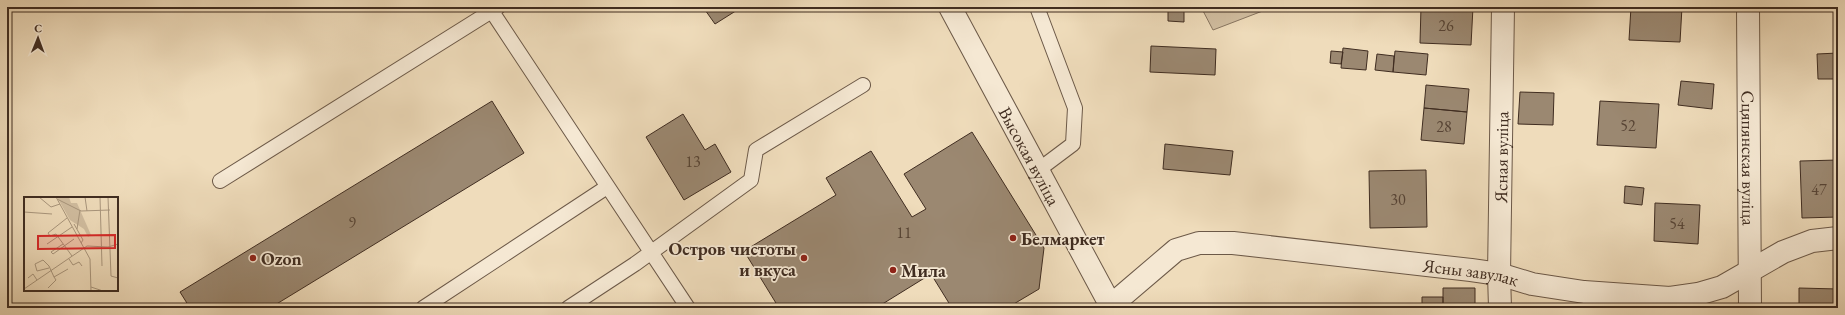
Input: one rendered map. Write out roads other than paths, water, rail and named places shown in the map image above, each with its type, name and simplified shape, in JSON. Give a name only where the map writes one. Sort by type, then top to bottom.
[{"type":"street","name":"Высокая вуліца","points":[[950,7],[1110,307]]},
{"type":"street","name":"Ясная вуліца","points":[[1500,308],[1499,274],[1503,7]]},
{"type":"street","name":"Сцяпянская вуліца","points":[[1748,7],[1750,308]]},
{"type":"street","name":"Ясны завулак","points":[[1110,307],[1176,250],[1199,243],[1233,243],[1499,274],[1532,284],[1584,292],[1670,298],[1698,294],[1722,287],[1783,252],[1812,241],[1838,238]]},
{"type":"lane","points":[[1037,7],[1075,108],[1073,144],[1037,170]]},
{"type":"lane","points":[[220,181],[493,8],[607,187],[688,308]]},
{"type":"lane","points":[[568,308],[635,264],[751,180],[756,150],[863,86]]},
{"type":"lane","points":[[423,308],[607,187]]},
{"type":"place","name":"Белмаркет","points":[[1013,238]]},
{"type":"place","name":"Ozon","points":[[253,258]]},
{"type":"place","name":"Остров чистоты и вкуса","points":[[804,258]]},
{"type":"place","name":"Мила","points":[[893,270]]}]
